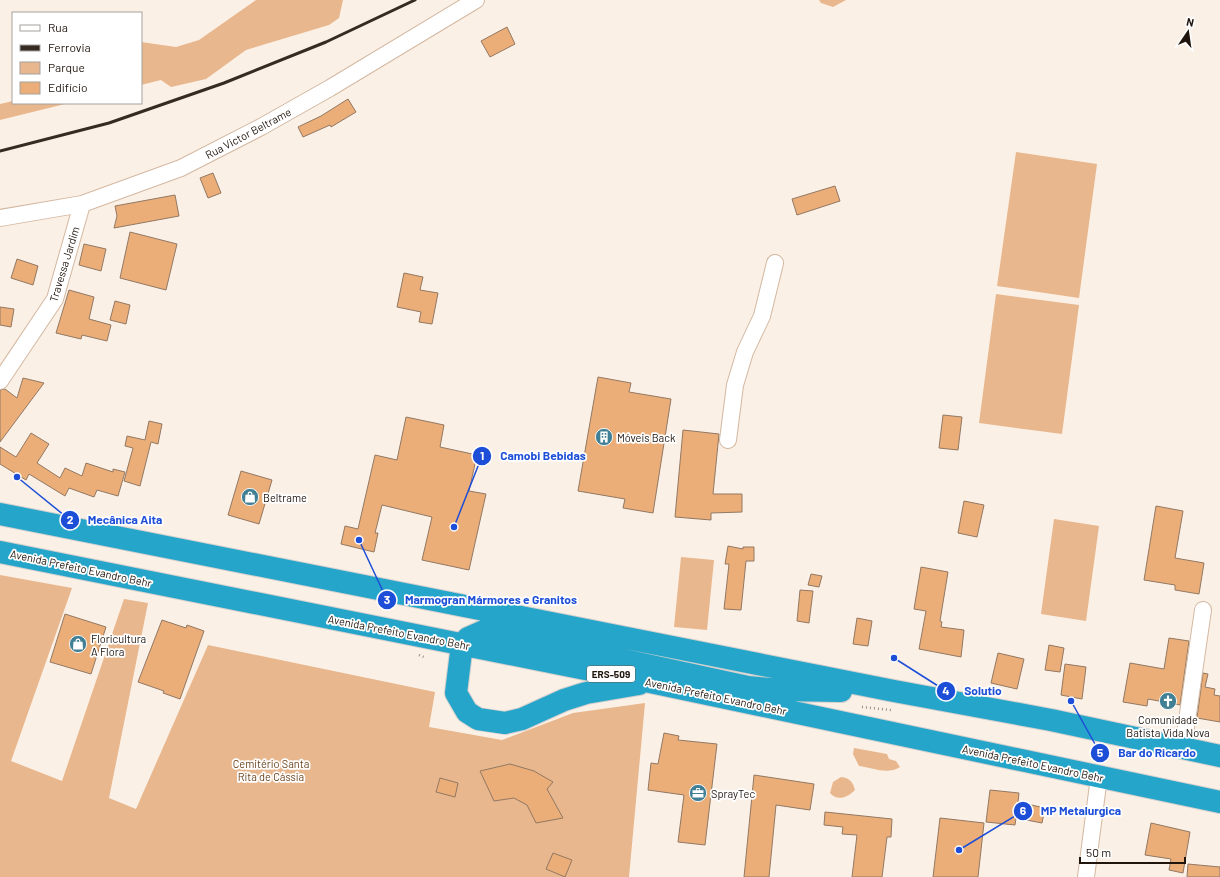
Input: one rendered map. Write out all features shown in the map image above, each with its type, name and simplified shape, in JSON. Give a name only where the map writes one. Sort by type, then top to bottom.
[{"type":"highway","points":[[0,514],[894,691],[976,705],[1220,756]]},
{"type":"highway","name":"Avenida Prefeito Evandro Behr","points":[[0,552],[650,682],[1220,802]]},
{"type":"highway","points":[[650,682],[586,693],[564,700],[522,719],[505,723],[478,719],[467,712],[456,693],[462,644],[468,638],[486,630],[748,687],[781,690],[894,691]]},
{"type":"street","name":"Rua Victor Beltrame","points":[[0,218],[82,204],[181,168],[261,127],[330,88],[476,0]]},
{"type":"street","name":"Travessa Jardim","points":[[0,382],[55,299],[82,204]]},
{"type":"street","points":[[728,440],[735,385],[745,352],[762,316],[776,263]]},
{"type":"street","points":[[1183,748],[1203,610]]},
{"type":"street","points":[[1086,877],[1098,777]]},
{"type":"green space","points":[[256,0],[343,0],[339,18],[329,25],[246,50],[206,79],[171,87],[161,80],[142,85],[142,42],[176,47],[199,40]]},
{"type":"green space","points":[[819,0],[846,0],[833,7],[821,3]]},
{"type":"green space","points":[[12,101],[12,104],[65,104],[0,120],[0,104]]},
{"type":"green space","points":[[1016,152],[1097,164],[1079,298],[997,286]]},
{"type":"green space","points":[[996,294],[1079,305],[1062,434],[979,423]]},
{"type":"green space","points":[[1054,519],[1099,526],[1086,621],[1041,614]]},
{"type":"green space","points":[[681,557],[714,560],[707,630],[674,627]]},
{"type":"green space","name":"Cemitério Santa Rita de Cássia","points":[[0,575],[72,588],[11,761],[62,781],[124,599],[148,603],[109,798],[136,809],[208,645],[435,692],[429,727],[502,740],[573,713],[645,703],[629,877],[0,877]]},
{"type":"green space","points":[[854,748],[887,754],[889,759],[896,761],[900,767],[885,771],[859,766],[853,754]]},
{"type":"green space","points":[[841,777],[847,778],[851,781],[855,790],[843,798],[833,796],[830,793],[833,782]]},
{"type":"building","points":[[507,27],[515,44],[490,57],[481,41]]},
{"type":"building","points":[[348,99],[356,112],[331,127],[330,125],[303,137],[298,127],[321,116]]},
{"type":"building","points":[[213,173],[221,193],[208,198],[200,178]]},
{"type":"building","points":[[835,186],[840,201],[797,215],[792,199]]},
{"type":"building","points":[[175,195],[179,216],[114,228],[117,216],[115,206]]},
{"type":"building","points":[[130,232],[177,244],[166,290],[120,278]]},
{"type":"building","points":[[84,244],[106,249],[101,271],[79,265]]},
{"type":"building","points":[[17,259],[38,266],[33,285],[11,278]]},
{"type":"building","points":[[404,273],[423,277],[420,290],[438,293],[432,324],[419,322],[421,312],[397,307]]},
{"type":"building","points":[[69,290],[94,297],[89,319],[111,325],[107,341],[82,335],[81,339],[56,333]]},
{"type":"building","points":[[115,301],[130,305],[126,324],[110,320]]},
{"type":"building","points":[[0,307],[14,309],[11,327],[0,325]]},
{"type":"building","points":[[598,377],[631,383],[629,392],[671,399],[653,513],[623,508],[625,499],[578,491]]},
{"type":"building","points":[[23,378],[44,383],[0,442],[0,390],[5,389],[17,398]]},
{"type":"building","points":[[943,415],[962,417],[958,450],[939,448]]},
{"type":"building","points":[[406,417],[444,425],[440,447],[477,455],[469,491],[486,494],[469,570],[422,560],[432,517],[382,505],[375,533],[378,533],[374,552],[341,544],[345,526],[358,529],[375,455],[397,460]]},
{"type":"building","points":[[149,421],[162,424],[158,444],[151,442],[140,486],[124,481],[133,448],[125,446],[127,436],[145,440]]},
{"type":"building","points":[[683,430],[719,434],[713,494],[742,494],[742,512],[711,513],[711,520],[675,517]]},
{"type":"building","points":[[31,433],[49,444],[37,463],[60,478],[65,468],[82,476],[86,463],[113,472],[113,469],[125,472],[118,496],[97,490],[94,497],[69,488],[65,496],[29,474],[26,480],[0,464],[0,447],[16,457]]},
{"type":"building","name":"Beltrame","points":[[241,471],[272,480],[259,524],[228,515]]},
{"type":"building","points":[[964,501],[984,505],[977,537],[958,533]]},
{"type":"building","points":[[1156,506],[1183,511],[1175,558],[1204,563],[1199,594],[1175,590],[1175,585],[1144,580]]},
{"type":"building","points":[[728,546],[743,549],[743,547],[754,547],[754,561],[746,561],[741,610],[724,609],[729,564],[725,564]]},
{"type":"building","points":[[921,567],[948,572],[940,621],[942,622],[941,627],[964,630],[961,657],[919,649],[926,611],[914,609]]},
{"type":"building","points":[[811,574],[822,576],[819,587],[808,585]]},
{"type":"building","points":[[800,590],[813,591],[809,623],[797,621]]},
{"type":"building","name":"Floricultura A Flora","points":[[65,614],[106,627],[91,674],[50,662]]},
{"type":"building","points":[[857,618],[872,621],[868,646],[853,644]]},
{"type":"building","points":[[162,620],[186,628],[187,625],[204,631],[180,699],[163,693],[164,691],[138,682]]},
{"type":"building","points":[[1169,638],[1189,641],[1180,705],[1148,699],[1147,706],[1123,702],[1130,663],[1164,669]]},
{"type":"building","points":[[1049,645],[1064,648],[1060,672],[1045,670]]},
{"type":"building","points":[[998,653],[1024,659],[1017,689],[991,683]]},
{"type":"building","points":[[1065,664],[1086,667],[1082,699],[1061,695]]},
{"type":"building","points":[[1203,673],[1208,674],[1205,687],[1215,689],[1214,695],[1220,696],[1220,722],[1197,718]]},
{"type":"building","name":"SprayTec","points":[[664,733],[679,736],[678,740],[717,744],[705,845],[678,842],[684,795],[648,790],[651,763],[658,764]]},
{"type":"building","points":[[510,764],[534,771],[553,782],[547,789],[563,818],[536,823],[527,805],[514,798],[494,801],[480,771]]},
{"type":"building","points":[[754,775],[814,784],[810,810],[776,805],[769,877],[744,877]]},
{"type":"building","points":[[440,778],[458,783],[455,797],[436,792]]},
{"type":"building","points":[[990,790],[1019,793],[1018,802],[1045,808],[1042,823],[1016,818],[1015,825],[986,822]]},
{"type":"building","points":[[825,812],[892,819],[891,837],[887,837],[882,877],[852,877],[857,835],[842,834],[843,827],[824,825]]},
{"type":"building","points":[[940,818],[984,823],[978,877],[933,877]]},
{"type":"building","points":[[1151,823],[1190,832],[1183,873],[1169,870],[1171,859],[1145,855]]},
{"type":"building","points":[[553,853],[572,860],[565,877],[546,869]]},
{"type":"building","points":[[1188,864],[1220,867],[1220,877],[1187,877]]},
{"type":"railway","points":[[0,151],[109,123],[224,83],[326,42],[415,0]]},
{"type":"place","name":"Móveis Back","points":[[604,437]]},
{"type":"place","name":"Mecânica Aita","points":[[17,477]]},
{"type":"place","name":"Beltrame","points":[[250,497]]},
{"type":"place","name":"Camobi Bebidas","points":[[454,527]]},
{"type":"place","name":"Marmogran Mármores e Granitos","points":[[359,540]]},
{"type":"place","name":"Floricultura A Flora","points":[[78,644]]},
{"type":"place","name":"Solutio","points":[[894,658]]},
{"type":"place","name":"Bar do Ricardo","points":[[1071,701]]},
{"type":"place","name":"Comunidade Batista Vida Nova","points":[[1168,701]]},
{"type":"place","name":"SprayTec","points":[[698,793]]},
{"type":"place","name":"MP Metalurgica","points":[[959,850]]}]
